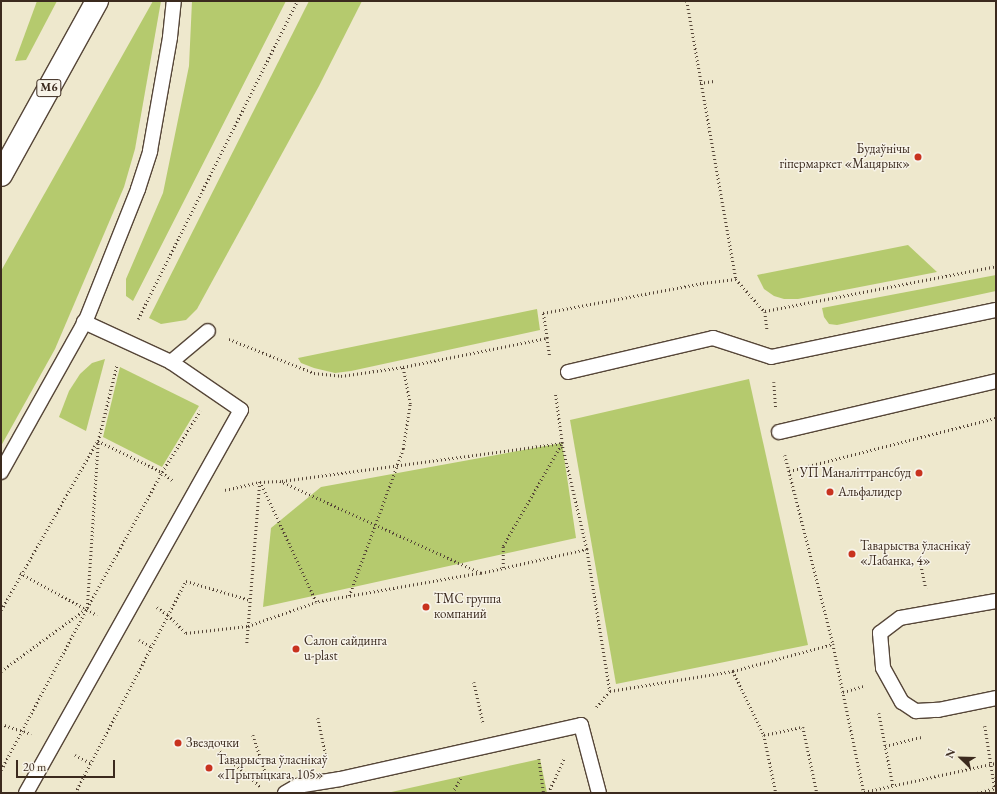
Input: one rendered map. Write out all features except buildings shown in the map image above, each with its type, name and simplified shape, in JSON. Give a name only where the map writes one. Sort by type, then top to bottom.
[{"type":"main road","name":"М6","points":[[1,175],[97,1]]},
{"type":"lane","points":[[1,472],[84,322],[138,189],[150,151],[170,37],[174,1]]},
{"type":"lane","points":[[568,372],[713,338],[771,357],[996,310]]},
{"type":"lane","points":[[26,793],[241,410],[171,362],[84,322]]},
{"type":"lane","points":[[171,362],[208,331]]},
{"type":"lane","points":[[779,432],[996,381]]},
{"type":"lane","points":[[996,601],[900,618],[880,633],[883,668],[902,702],[916,711],[938,710],[996,698]]},
{"type":"lane","points":[[285,793],[296,786],[331,781],[581,726],[599,793]]},
{"type":"path","points":[[87,608],[98,441],[118,360],[297,1]]},
{"type":"path","points":[[687,1],[700,83],[736,279],[765,312],[779,432],[833,644],[864,792],[996,763]]},
{"type":"path","points":[[700,83],[714,81]]},
{"type":"path","points":[[765,312],[996,266]]},
{"type":"path","points":[[550,360],[543,313],[703,283],[736,279]]},
{"type":"path","points":[[208,331],[314,372],[341,376],[404,367],[547,338]]},
{"type":"path","points":[[349,596],[376,525],[402,449],[410,404],[404,367]]},
{"type":"path","points":[[555,390],[562,443],[587,549],[610,691]]},
{"type":"path","points":[[1,770],[87,608],[162,472],[201,409]]},
{"type":"path","points":[[789,471],[996,418]]},
{"type":"path","points":[[98,441],[162,472],[191,497],[260,482],[280,481],[562,443]]},
{"type":"path","points":[[1,610],[20,573],[98,441]]},
{"type":"path","points":[[503,568],[502,546],[562,443]]},
{"type":"path","points":[[280,481],[481,572]]},
{"type":"path","points":[[247,643],[260,482]]},
{"type":"path","points":[[260,482],[316,602]]},
{"type":"path","points":[[138,593],[168,615],[186,633],[248,626],[316,602],[503,568],[587,549]]},
{"type":"path","points":[[20,573],[87,608],[118,629]]},
{"type":"path","points":[[75,793],[186,581],[250,600]]},
{"type":"path","points":[[1,671],[87,608]]},
{"type":"path","points":[[548,793],[581,726],[610,691],[733,671],[833,644]]},
{"type":"path","points":[[733,671],[764,735],[776,793]]},
{"type":"path","points":[[474,682],[488,746]]},
{"type":"path","points":[[843,692],[866,686]]},
{"type":"path","points":[[877,707],[893,785]]},
{"type":"path","points":[[318,718],[331,781]]},
{"type":"path","points":[[977,793],[996,788],[984,723]]},
{"type":"path","points":[[1,724],[54,743]]},
{"type":"path","points":[[764,735],[803,727],[817,793]]},
{"type":"path","points":[[253,735],[268,778]]},
{"type":"path","points":[[220,751],[263,788]]},
{"type":"path","points":[[532,760],[540,759],[544,793]]},
{"type":"path","points":[[452,793],[462,776],[455,778]]},
{"type":"green space","points":[[37,1],[57,1],[26,60],[15,61]]},
{"type":"green space","points":[[153,1],[161,1],[135,149],[124,187],[55,349],[1,446],[1,271]]},
{"type":"green space","points":[[192,1],[286,1],[133,301],[126,296],[126,279],[163,193],[189,66]]},
{"type":"green space","points":[[309,1],[362,1],[319,86],[197,309],[186,320],[161,324],[149,318]]},
{"type":"green space","points":[[908,245],[937,272],[798,299],[784,299],[774,296],[764,289],[757,275]]},
{"type":"green space","points":[[996,275],[996,291],[837,325],[829,324],[824,317],[822,308]]},
{"type":"green space","points":[[537,309],[540,330],[351,371],[335,373],[314,368],[301,363],[298,358]]},
{"type":"green space","points":[[105,359],[86,431],[59,417],[69,391],[80,374],[92,363]]},
{"type":"green space","points":[[120,367],[199,406],[162,467],[103,437]]},
{"type":"green space","points":[[749,379],[808,645],[616,684],[570,420]]},
{"type":"green space","points":[[562,443],[576,538],[263,607],[271,528],[321,487]]},
{"type":"green space","points":[[540,759],[547,793],[387,793]]},
{"type":"place","name":"Будаўнічы гіпермаркет «Мацярык»","points":[[918,157]]},
{"type":"place","name":"УП Маналіттрансбуд","points":[[919,473]]},
{"type":"place","name":"Альфалидер","points":[[830,492]]},
{"type":"place","name":"Таварыства ўласнікаў «Лабанка, 4»","points":[[852,554]]},
{"type":"place","name":"ТМС группа компаний","points":[[426,607]]},
{"type":"place","name":"Салон сайдинга u-plast","points":[[296,649]]},
{"type":"place","name":"Звездочки","points":[[178,743]]},
{"type":"place","name":"Таварыства ўласнікаў «Прытыцкага, 105»","points":[[209,768]]}]
